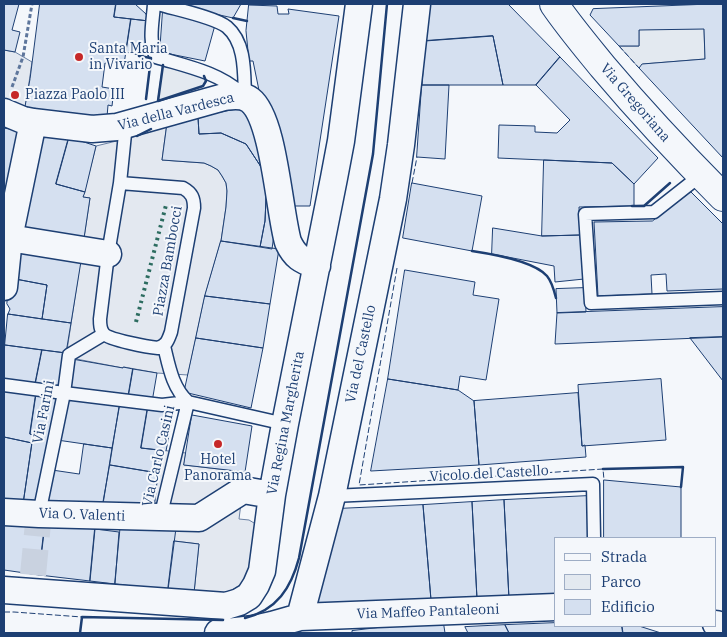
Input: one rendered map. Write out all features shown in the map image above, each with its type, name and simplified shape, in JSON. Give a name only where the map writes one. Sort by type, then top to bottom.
[{"type":"main road","name":"Via Gregoriana","points":[[554,4],[571,28],[613,78],[657,128],[723,197]]},
{"type":"street","name":"Via Regina Margherita","points":[[4,590],[32,583],[226,606],[239,602],[249,596],[256,586],[262,570],[284,424],[341,141],[359,4]]},
{"type":"street","name":"Via del Castello","points":[[295,625],[332,496],[397,173],[417,4]]},
{"type":"street","name":"Via della Vardesca","points":[[33,122],[92,129],[108,128],[224,97],[244,96],[252,101],[259,111],[270,144],[276,169],[285,232],[292,251],[297,257],[317,266]]},
{"type":"street","points":[[4,274],[9,238],[33,122],[23,120],[7,101]]},
{"type":"street","points":[[9,238],[108,254]]},
{"type":"street","name":"Via O. Valenti","points":[[4,512],[39,519],[199,518],[243,490],[272,495]]},
{"type":"street","name":"Via Maffeo Pantaleoni","points":[[295,625],[554,607]]},
{"type":"street","points":[[218,633],[272,625],[295,625]]},
{"type":"lane","points":[[156,4],[216,20],[234,34],[244,70],[244,96],[234,87],[216,76],[156,57],[151,40],[156,4]]},
{"type":"lane","points":[[126,124],[120,183],[108,254],[100,326],[104,334],[111,338],[151,347],[158,348],[164,346],[176,388],[188,402]]},
{"type":"lane","points":[[701,175],[654,212],[585,214],[592,303],[723,298]]},
{"type":"lane","name":"Piazza Bambocci","points":[[120,183],[183,188],[192,194],[194,201],[171,332],[164,346]]},
{"type":"lane","name":"Via Farini","points":[[39,519],[70,355],[104,334]]},
{"type":"lane","points":[[4,385],[162,405],[188,402],[284,424]]},
{"type":"lane","name":"Via Carlo Casini","points":[[160,518],[188,402]]},
{"type":"lane","name":"Vicolo del Castello","points":[[332,496],[593,484],[594,537]]},
{"type":"path","points":[[7,101],[23,57],[32,4]]},
{"type":"green space","points":[[704,29],[705,59],[643,64],[639,68],[619,46],[639,46],[639,30]]},
{"type":"green space","points":[[163,65],[205,77],[206,81],[203,86],[158,101]]},
{"type":"shaded area","name":"Piazza Paolo III","points":[[4,50],[15,52],[32,62],[22,131],[4,128]]},
{"type":"shaded area","points":[[167,123],[162,160],[204,163],[211,166],[218,170],[222,176],[226,183],[227,191],[221,241],[205,296],[188,375],[123,368],[66,357],[90,198],[83,197],[96,146],[137,136]]},
{"type":"shaded area","points":[[160,450],[186,453],[184,465],[245,472],[239,519],[249,520],[259,526],[261,538],[245,582],[232,590],[217,595],[194,593],[199,544],[174,541],[154,509]]},
{"type":"building","points":[[4,4],[19,4],[12,30],[20,32],[15,52],[4,50]]},
{"type":"building","name":"Santa Maria in Vivario","points":[[40,4],[116,4],[114,17],[131,19],[124,64],[105,63],[102,87],[114,89],[112,106],[108,105],[107,117],[24,112]]},
{"type":"building","points":[[116,4],[135,4],[146,14],[149,21],[114,17]]},
{"type":"building","points":[[190,4],[241,4],[233,18],[193,9]]},
{"type":"building","points":[[427,4],[508,4],[560,57],[536,85],[503,85],[493,36],[425,41]]},
{"type":"building","points":[[723,4],[723,158],[639,68],[642,64],[705,59],[704,29],[639,30],[639,46],[619,46],[590,15],[593,9]]},
{"type":"building","points":[[249,5],[277,6],[278,14],[289,14],[288,9],[339,16],[310,206],[289,206],[263,110],[253,61],[249,61],[246,31]]},
{"type":"building","points":[[163,10],[215,25],[205,61],[160,52]]},
{"type":"building","points":[[131,19],[149,21],[143,56],[126,52]]},
{"type":"building","points":[[493,36],[503,85],[422,85],[425,41]]},
{"type":"building","points":[[560,57],[658,158],[634,184],[612,163],[498,158],[499,125],[535,126],[535,132],[557,133],[570,120],[536,85]]},
{"type":"building","points":[[422,85],[449,85],[445,159],[417,157]]},
{"type":"building","points":[[253,106],[270,165],[275,227],[272,249],[260,247],[265,221],[267,176],[246,144],[221,133],[199,134],[198,117]]},
{"type":"building","points":[[198,117],[199,134],[221,133],[246,144],[267,176],[265,221],[260,247],[221,241],[227,191],[226,183],[218,170],[204,163],[162,160],[167,123]]},
{"type":"building","points":[[39,127],[69,137],[56,184],[85,192],[83,197],[90,198],[83,245],[16,234]]},
{"type":"building","points":[[4,128],[22,131],[4,207]]},
{"type":"building","points":[[69,137],[96,146],[85,192],[56,184]]},
{"type":"building","points":[[544,160],[612,163],[634,184],[634,206],[579,207],[580,235],[542,236]]},
{"type":"building","points":[[412,183],[482,196],[472,251],[403,238]]},
{"type":"building","points":[[691,192],[723,224],[723,289],[667,291],[666,274],[651,275],[652,294],[598,296],[594,222],[652,221]]},
{"type":"building","points":[[493,228],[542,236],[580,235],[584,279],[555,282],[554,266],[492,254]]},
{"type":"building","points":[[221,241],[279,249],[270,304],[205,296]]},
{"type":"building","points":[[15,243],[82,255],[71,323],[42,319],[47,285],[10,278]]},
{"type":"building","points":[[405,270],[475,282],[473,295],[499,299],[486,380],[460,376],[458,390],[388,379]]},
{"type":"building","points":[[10,278],[47,285],[42,319],[8,314],[10,309],[7,304]]},
{"type":"building","points":[[585,288],[586,312],[557,313],[556,289]]},
{"type":"building","points":[[205,296],[270,304],[263,348],[196,338]]},
{"type":"building","points":[[723,307],[723,337],[555,344],[557,313]]},
{"type":"building","points":[[8,314],[71,323],[66,353],[5,345]]},
{"type":"building","points":[[723,337],[723,381],[690,338]]},
{"type":"building","points":[[196,338],[263,348],[251,408],[186,391],[185,388]]},
{"type":"building","points":[[5,345],[42,350],[35,385],[4,380]]},
{"type":"building","points":[[42,350],[66,353],[62,389],[35,385]]},
{"type":"building","points":[[72,359],[133,369],[128,398],[67,389]]},
{"type":"building","points":[[133,369],[157,373],[152,402],[128,398]]},
{"type":"building","points":[[388,379],[458,390],[474,401],[479,465],[371,471]]},
{"type":"building","points":[[661,379],[666,440],[582,446],[578,385]]},
{"type":"building","points":[[4,390],[36,394],[30,434],[33,435],[32,443],[4,437]]},
{"type":"building","points":[[578,393],[582,446],[585,445],[586,457],[479,465],[474,401]]},
{"type":"building","points":[[36,394],[56,398],[38,506],[23,504],[33,435],[30,434]]},
{"type":"building","points":[[67,400],[120,403],[112,448],[57,440]]},
{"type":"building","points":[[120,403],[148,406],[141,448],[160,450],[158,473],[110,465]]},
{"type":"building","points":[[148,406],[174,409],[166,451],[141,448]]},
{"type":"building","name":"Hotel Panorama","points":[[192,415],[252,426],[245,472],[184,465]]},
{"type":"building","points":[[4,437],[32,443],[23,504],[4,501]]},
{"type":"building","points":[[84,444],[112,448],[103,504],[45,506],[52,470],[79,474]]},
{"type":"building","points":[[110,465],[158,473],[154,509],[103,504]]},
{"type":"building","points":[[604,480],[681,487],[681,537],[604,537]]},
{"type":"building","points":[[588,496],[588,537],[554,537],[554,598],[509,599],[504,500]]},
{"type":"building","points":[[504,500],[509,599],[477,599],[472,502]]},
{"type":"building","points":[[472,502],[477,599],[431,600],[423,505]]},
{"type":"building","points":[[423,505],[431,600],[312,603],[335,509]]},
{"type":"building","points":[[4,519],[45,524],[39,575],[4,570]]},
{"type":"building","points":[[121,522],[176,528],[168,590],[115,584]]},
{"type":"building","points":[[45,524],[95,529],[90,581],[39,575]]},
{"type":"building","points":[[95,529],[119,532],[115,584],[90,581]]},
{"type":"building","points":[[174,541],[199,544],[194,593],[168,590]]},
{"type":"building","points":[[443,620],[445,633],[352,633],[352,631]]},
{"type":"building","points":[[554,623],[554,627],[622,627],[623,633],[509,633],[505,625]]},
{"type":"building","points":[[505,625],[509,633],[468,633],[465,627]]},
{"type":"building","points":[[622,627],[642,627],[661,633],[623,633]]},
{"type":"tunnel","points":[[33,575],[38,523]]},
{"type":"hedge","points":[[136,322],[166,205]]},
{"type":"fence","points":[[619,46],[639,68]]},
{"type":"fence","points":[[412,183],[417,157]]},
{"type":"fence","points":[[397,268],[359,485],[603,469],[604,480]]},
{"type":"fence","points":[[4,612],[82,617]]},
{"type":"wall","points":[[245,618],[266,609],[281,596],[292,579],[299,558],[373,154],[387,4]]},
{"type":"wall","points":[[233,18],[247,21]]},
{"type":"wall","points":[[139,56],[151,58],[146,99]]},
{"type":"wall","points":[[163,65],[158,101],[203,86],[206,81],[204,76]]},
{"type":"wall","points":[[137,136],[151,129]]},
{"type":"wall","points":[[632,206],[644,206],[670,183]]},
{"type":"wall","points":[[472,251],[512,259],[533,266],[547,276],[554,289],[556,298]]},
{"type":"wall","points":[[603,469],[683,467],[681,487]]},
{"type":"wall","points":[[80,633],[82,617],[223,620]]},
{"type":"place","name":"Santa Maria in Vivario","points":[[79,57]]},
{"type":"place","name":"Piazza Paolo III","points":[[15,95]]},
{"type":"place","name":"Hotel Panorama","points":[[218,444]]}]
